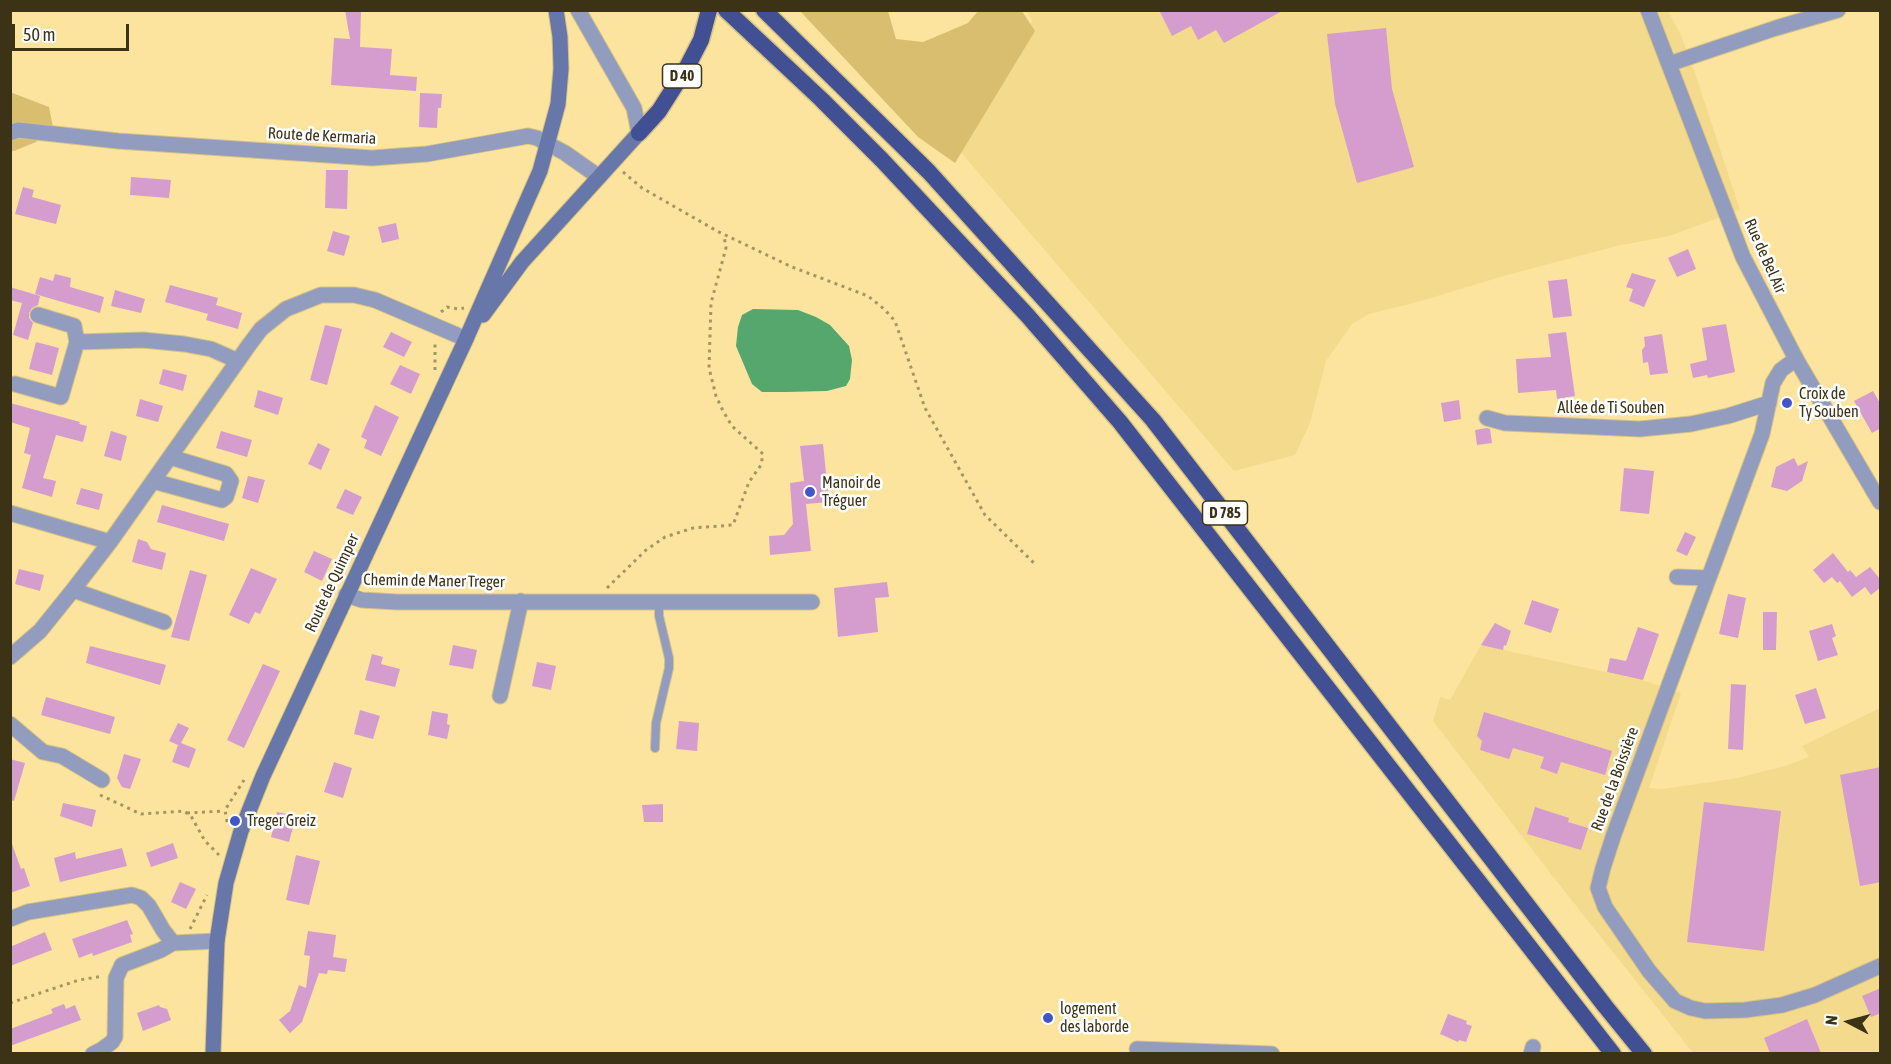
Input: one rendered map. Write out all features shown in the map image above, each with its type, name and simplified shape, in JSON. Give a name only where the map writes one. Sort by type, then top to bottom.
[{"type":"highway","name":"D 40","points":[[639,133],[659,111],[687,68],[701,40],[709,10]]},
{"type":"highway","name":"D 785","points":[[764,10],[929,172],[1153,420],[1605,1006],[1644,1053]]},
{"type":"highway","name":"D 785","points":[[732,16],[882,160],[1027,315],[1120,422],[1613,1053]]},
{"type":"main road","name":"D 40","points":[[549,144],[558,104],[561,69],[560,37],[555,10]]},
{"type":"main road","name":"D 40","points":[[466,339],[522,262],[639,133]]},
{"type":"main road","name":"Route de Quimper","points":[[213,1053],[217,941],[225,889],[248,812],[346,595],[466,339],[530,196],[549,144]]},
{"type":"street","points":[[578,10],[634,108],[639,133]]},
{"type":"street","name":"Rue de Bel Air","points":[[1648,10],[1743,257],[1796,359],[1881,502]]},
{"type":"street","points":[[1669,64],[1838,10]]},
{"type":"street","name":"Route de Kermaria","points":[[10,133],[18,130],[118,141],[351,158],[427,154],[528,136],[549,144],[599,177]]},
{"type":"street","points":[[10,657],[40,631],[73,590],[110,542],[261,329],[274,318],[299,302],[321,295],[354,296],[375,300],[466,339]]},
{"type":"street","points":[[15,384],[61,397],[77,342],[74,326],[38,315]]},
{"type":"street","points":[[77,342],[143,340],[184,344],[211,349],[238,361]]},
{"type":"street","name":"Rue de la Boissière","points":[[1796,359],[1786,365],[1773,383],[1762,434],[1602,868],[1598,888],[1605,907],[1649,971],[1670,997],[1679,1004],[1691,1008],[1705,1011],[1782,1005],[1815,995],[1881,966]]},
{"type":"street","name":"Allée de Ti Souben","points":[[1487,418],[1504,423],[1640,429],[1691,424],[1728,416],[1769,403]]},
{"type":"street","points":[[153,482],[222,500],[226,497],[231,481],[226,474],[170,457]]},
{"type":"street","points":[[10,513],[110,542]]},
{"type":"street","points":[[1677,577],[1708,578]]},
{"type":"street","points":[[73,590],[164,622]]},
{"type":"street","name":"Chemin de Maner Treger","points":[[346,595],[377,602],[812,602]]},
{"type":"street","name":"Chemin de Maner Treger","points":[[500,696],[521,601]]},
{"type":"street","points":[[10,724],[43,752],[62,756],[102,780]]},
{"type":"street","points":[[10,919],[28,912],[132,895],[141,898],[149,906],[163,930],[174,943]]},
{"type":"street","points":[[93,1053],[112,1042],[115,1036],[116,978],[122,965],[174,943],[217,941]]},
{"type":"street","points":[[1137,1049],[1272,1053]]},
{"type":"lane","points":[[656,748],[656,723],[669,668],[669,658],[659,616],[659,602]]},
{"type":"path","points":[[613,163],[642,188],[724,235],[792,267],[868,296],[884,309],[894,321],[925,408],[985,515],[1036,565]]},
{"type":"path","points":[[594,602],[646,550],[665,537],[693,528],[733,525],[750,482],[761,465],[763,454],[732,426],[723,411],[716,396],[709,368],[711,303],[726,248],[724,235]]},
{"type":"path","points":[[102,780],[99,795],[135,812],[145,814],[177,810],[187,813],[225,810]]},
{"type":"path","points":[[187,813],[205,841],[220,856],[232,860]]},
{"type":"path","points":[[10,1004],[87,978],[106,976],[116,978]]},
{"type":"shaded area","points":[[800,11],[888,11],[896,39],[923,42],[968,23],[978,11],[1022,11],[1035,31],[955,163],[918,137]]},
{"type":"shaded area","points":[[1027,11],[1668,11],[1680,33],[1695,73],[1740,210],[1669,236],[1617,246],[1369,314],[1352,324],[1326,361],[1310,423],[1295,455],[1234,471],[958,149],[1032,21]]},
{"type":"shaded area","points":[[10,92],[49,107],[53,127],[36,142],[14,151],[11,151]]},
{"type":"shaded area","points":[[753,309],[798,310],[830,325],[849,346],[852,360],[850,379],[846,386],[827,391],[762,392],[752,384],[736,346],[742,315]]},
{"type":"shaded area","points":[[1481,645],[1642,680],[1681,693],[1649,788],[1663,789],[1738,778],[1785,766],[1809,757],[1802,746],[1880,708],[1880,1053],[1693,1053],[1433,721],[1440,697],[1450,700]]},
{"type":"building","points":[[345,10],[361,10],[360,47],[392,49],[390,75],[417,77],[416,91],[331,85],[334,38],[350,39]]},
{"type":"building","points":[[1159,10],[1284,10],[1224,43],[1216,30],[1198,40],[1191,26],[1172,36]]},
{"type":"building","points":[[1386,28],[1392,89],[1414,167],[1357,183],[1335,104],[1327,34]]},
{"type":"building","points":[[420,93],[442,94],[441,108],[438,108],[437,128],[419,127]]},
{"type":"building","points":[[326,170],[348,170],[347,209],[325,208]]},
{"type":"building","points":[[131,177],[171,180],[169,198],[130,195]]},
{"type":"building","points":[[23,187],[34,190],[32,197],[61,205],[56,224],[15,214]]},
{"type":"building","points":[[396,223],[399,239],[382,243],[378,227]]},
{"type":"building","points":[[333,231],[350,236],[344,256],[327,251]]},
{"type":"building","points":[[1688,249],[1696,269],[1677,277],[1668,258]]},
{"type":"building","points":[[1632,273],[1656,280],[1644,307],[1629,301],[1633,289],[1626,287]]},
{"type":"building","points":[[55,274],[71,278],[70,287],[104,297],[100,313],[35,294],[40,277],[53,281]]},
{"type":"building","points":[[1567,279],[1572,316],[1553,318],[1548,281]]},
{"type":"building","points":[[170,285],[218,298],[216,305],[242,313],[238,329],[206,320],[208,314],[165,302]]},
{"type":"building","points":[[10,287],[40,296],[38,305],[29,313],[29,318],[33,323],[28,340],[13,335],[22,303],[10,300]]},
{"type":"building","points":[[115,290],[145,299],[141,313],[111,306]]},
{"type":"building","points":[[1726,324],[1735,372],[1708,378],[1707,375],[1693,378],[1690,364],[1707,360],[1702,328]]},
{"type":"building","points":[[325,325],[342,329],[327,385],[310,380]]},
{"type":"building","points":[[391,332],[412,342],[404,357],[383,347]]},
{"type":"building","points":[[1566,332],[1575,396],[1557,399],[1556,390],[1518,393],[1516,359],[1551,357],[1548,334]]},
{"type":"building","points":[[1662,334],[1668,373],[1650,375],[1648,362],[1643,363],[1644,337]]},
{"type":"building","points":[[36,342],[59,348],[52,375],[29,369]]},
{"type":"building","points":[[400,365],[420,374],[411,394],[390,384]]},
{"type":"building","points":[[163,369],[187,375],[183,391],[159,384]]},
{"type":"building","points":[[258,390],[283,398],[278,415],[254,407]]},
{"type":"building","points":[[1873,391],[1881,405],[1881,428],[1872,433],[1854,401]]},
{"type":"building","points":[[140,399],[163,406],[158,422],[136,416]]},
{"type":"building","points":[[1459,400],[1461,419],[1444,422],[1441,403]]},
{"type":"building","points":[[10,403],[80,422],[79,424],[87,426],[83,442],[56,435],[43,478],[56,481],[52,497],[22,488],[31,455],[24,453],[30,428],[10,422]]},
{"type":"building","points":[[375,405],[399,417],[381,456],[364,448],[367,440],[361,437]]},
{"type":"building","points":[[1490,429],[1492,443],[1477,445],[1475,430]]},
{"type":"building","points":[[111,431],[127,436],[121,461],[104,456]]},
{"type":"building","points":[[221,431],[252,440],[247,457],[216,448]]},
{"type":"building","points":[[318,443],[330,449],[321,470],[308,464]]},
{"type":"building","name":"Manoir de Tréguer","points":[[823,444],[829,502],[806,504],[811,551],[770,555],[769,536],[784,535],[793,524],[790,483],[804,481],[800,446]]},
{"type":"building","points":[[1794,458],[1798,466],[1808,461],[1802,481],[1787,491],[1771,487],[1776,467]]},
{"type":"building","points":[[1624,468],[1654,471],[1649,514],[1620,511]]},
{"type":"building","points":[[248,476],[265,480],[258,503],[242,498]]},
{"type":"building","points":[[81,488],[103,494],[99,510],[76,504]]},
{"type":"building","points":[[345,489],[362,497],[353,515],[336,508]]},
{"type":"building","points":[[162,505],[229,524],[224,541],[157,522]]},
{"type":"building","points":[[1685,532],[1696,537],[1687,556],[1676,551]]},
{"type":"building","points":[[138,539],[147,542],[151,549],[166,553],[162,570],[132,562]]},
{"type":"building","points":[[314,551],[332,559],[322,581],[304,572]]},
{"type":"building","points":[[1833,553],[1848,572],[1850,570],[1856,577],[1870,567],[1881,580],[1881,587],[1871,595],[1865,587],[1852,597],[1840,581],[1837,583],[1832,577],[1824,583],[1813,570]]},
{"type":"building","points":[[251,568],[277,579],[260,614],[255,612],[249,624],[229,615]]},
{"type":"building","points":[[19,569],[44,575],[40,591],[15,584]]},
{"type":"building","points":[[190,570],[207,575],[189,641],[171,637]]},
{"type":"building","points":[[887,582],[889,597],[875,598],[878,632],[838,637],[834,588]]},
{"type":"building","points":[[1728,594],[1746,598],[1738,638],[1719,634]]},
{"type":"building","points":[[1532,600],[1559,609],[1551,633],[1524,624]]},
{"type":"building","points":[[1763,612],[1777,612],[1776,650],[1763,650]]},
{"type":"building","points":[[1495,623],[1511,631],[1503,650],[1481,645]]},
{"type":"building","points":[[1832,624],[1836,636],[1832,638],[1838,655],[1818,661],[1809,631]]},
{"type":"building","points":[[1638,627],[1659,634],[1643,680],[1607,672],[1610,658],[1626,661]]},
{"type":"building","points":[[453,645],[477,650],[473,669],[449,665]]},
{"type":"building","points":[[90,646],[166,665],[160,685],[86,663]]},
{"type":"building","points":[[372,654],[383,657],[381,664],[400,669],[395,687],[365,680]]},
{"type":"building","points":[[537,662],[556,666],[551,690],[532,686]]},
{"type":"building","points":[[263,664],[280,671],[244,748],[227,740]]},
{"type":"building","points":[[1731,684],[1746,685],[1743,750],[1728,749]]},
{"type":"building","points":[[1816,688],[1826,718],[1805,724],[1795,695]]},
{"type":"building","points":[[46,697],[115,717],[110,734],[41,715]]},
{"type":"building","points":[[360,710],[380,716],[373,739],[354,734]]},
{"type":"building","points":[[432,711],[448,714],[447,724],[450,725],[447,739],[428,735]]},
{"type":"building","points":[[1484,712],[1612,751],[1605,775],[1561,762],[1557,774],[1540,768],[1544,757],[1513,748],[1509,759],[1480,750],[1482,741],[1477,736]]},
{"type":"building","points":[[679,721],[699,723],[697,751],[676,749]]},
{"type":"building","points":[[178,723],[189,728],[181,743],[196,749],[189,768],[172,762],[178,745],[169,741]]},
{"type":"building","points":[[124,754],[141,759],[130,789],[122,787],[117,778]]},
{"type":"building","points":[[10,759],[25,763],[14,801],[10,800]]},
{"type":"building","points":[[334,762],[352,768],[343,798],[324,792]]},
{"type":"building","points":[[1881,767],[1881,882],[1860,886],[1840,775]]},
{"type":"building","points":[[1704,802],[1781,811],[1764,951],[1687,942]]},
{"type":"building","points":[[63,803],[96,810],[92,827],[60,816]]},
{"type":"building","points":[[663,804],[663,822],[644,822],[642,805]]},
{"type":"building","points":[[1535,807],[1569,818],[1568,822],[1588,828],[1581,850],[1527,834]]},
{"type":"building","points":[[277,812],[296,816],[289,842],[271,837]]},
{"type":"building","points":[[173,843],[178,858],[151,867],[146,853]]},
{"type":"building","points":[[10,844],[12,844],[21,869],[24,868],[30,886],[10,893]]},
{"type":"building","points":[[122,848],[127,866],[60,882],[54,858],[75,852],[76,859]]},
{"type":"building","points":[[296,855],[320,861],[309,905],[286,900]]},
{"type":"building","points":[[180,882],[196,889],[186,909],[171,902]]},
{"type":"building","points":[[127,920],[133,934],[130,935],[132,942],[93,956],[92,953],[79,958],[72,939]]},
{"type":"building","points":[[308,931],[336,935],[333,957],[347,959],[345,972],[328,970],[327,974],[319,973],[302,1022],[290,1033],[279,1020],[290,1011],[299,985],[306,988],[310,956],[304,955]]},
{"type":"building","points":[[45,932],[52,950],[10,966],[10,947]]},
{"type":"building","points":[[1881,988],[1881,1013],[1871,1017],[1862,996]]},
{"type":"building","points":[[64,1004],[66,1009],[75,1005],[81,1020],[10,1046],[10,1029],[53,1013],[51,1009]]},
{"type":"building","points":[[159,1005],[167,1009],[171,1020],[143,1031],[137,1013]]},
{"type":"building","points":[[1448,1014],[1467,1021],[1466,1024],[1472,1026],[1466,1042],[1459,1040],[1458,1042],[1440,1034]]},
{"type":"building","points":[[1807,1019],[1821,1053],[1770,1053],[1764,1038]]},
{"type":"place","name":"Croix de Ty Souben","points":[[1787,403]]},
{"type":"place","name":"Manoir de Tréguer","points":[[810,492]]},
{"type":"place","name":"Treger Greiz","points":[[235,821]]},
{"type":"place","name":"logement des laborde","points":[[1048,1018]]}]
